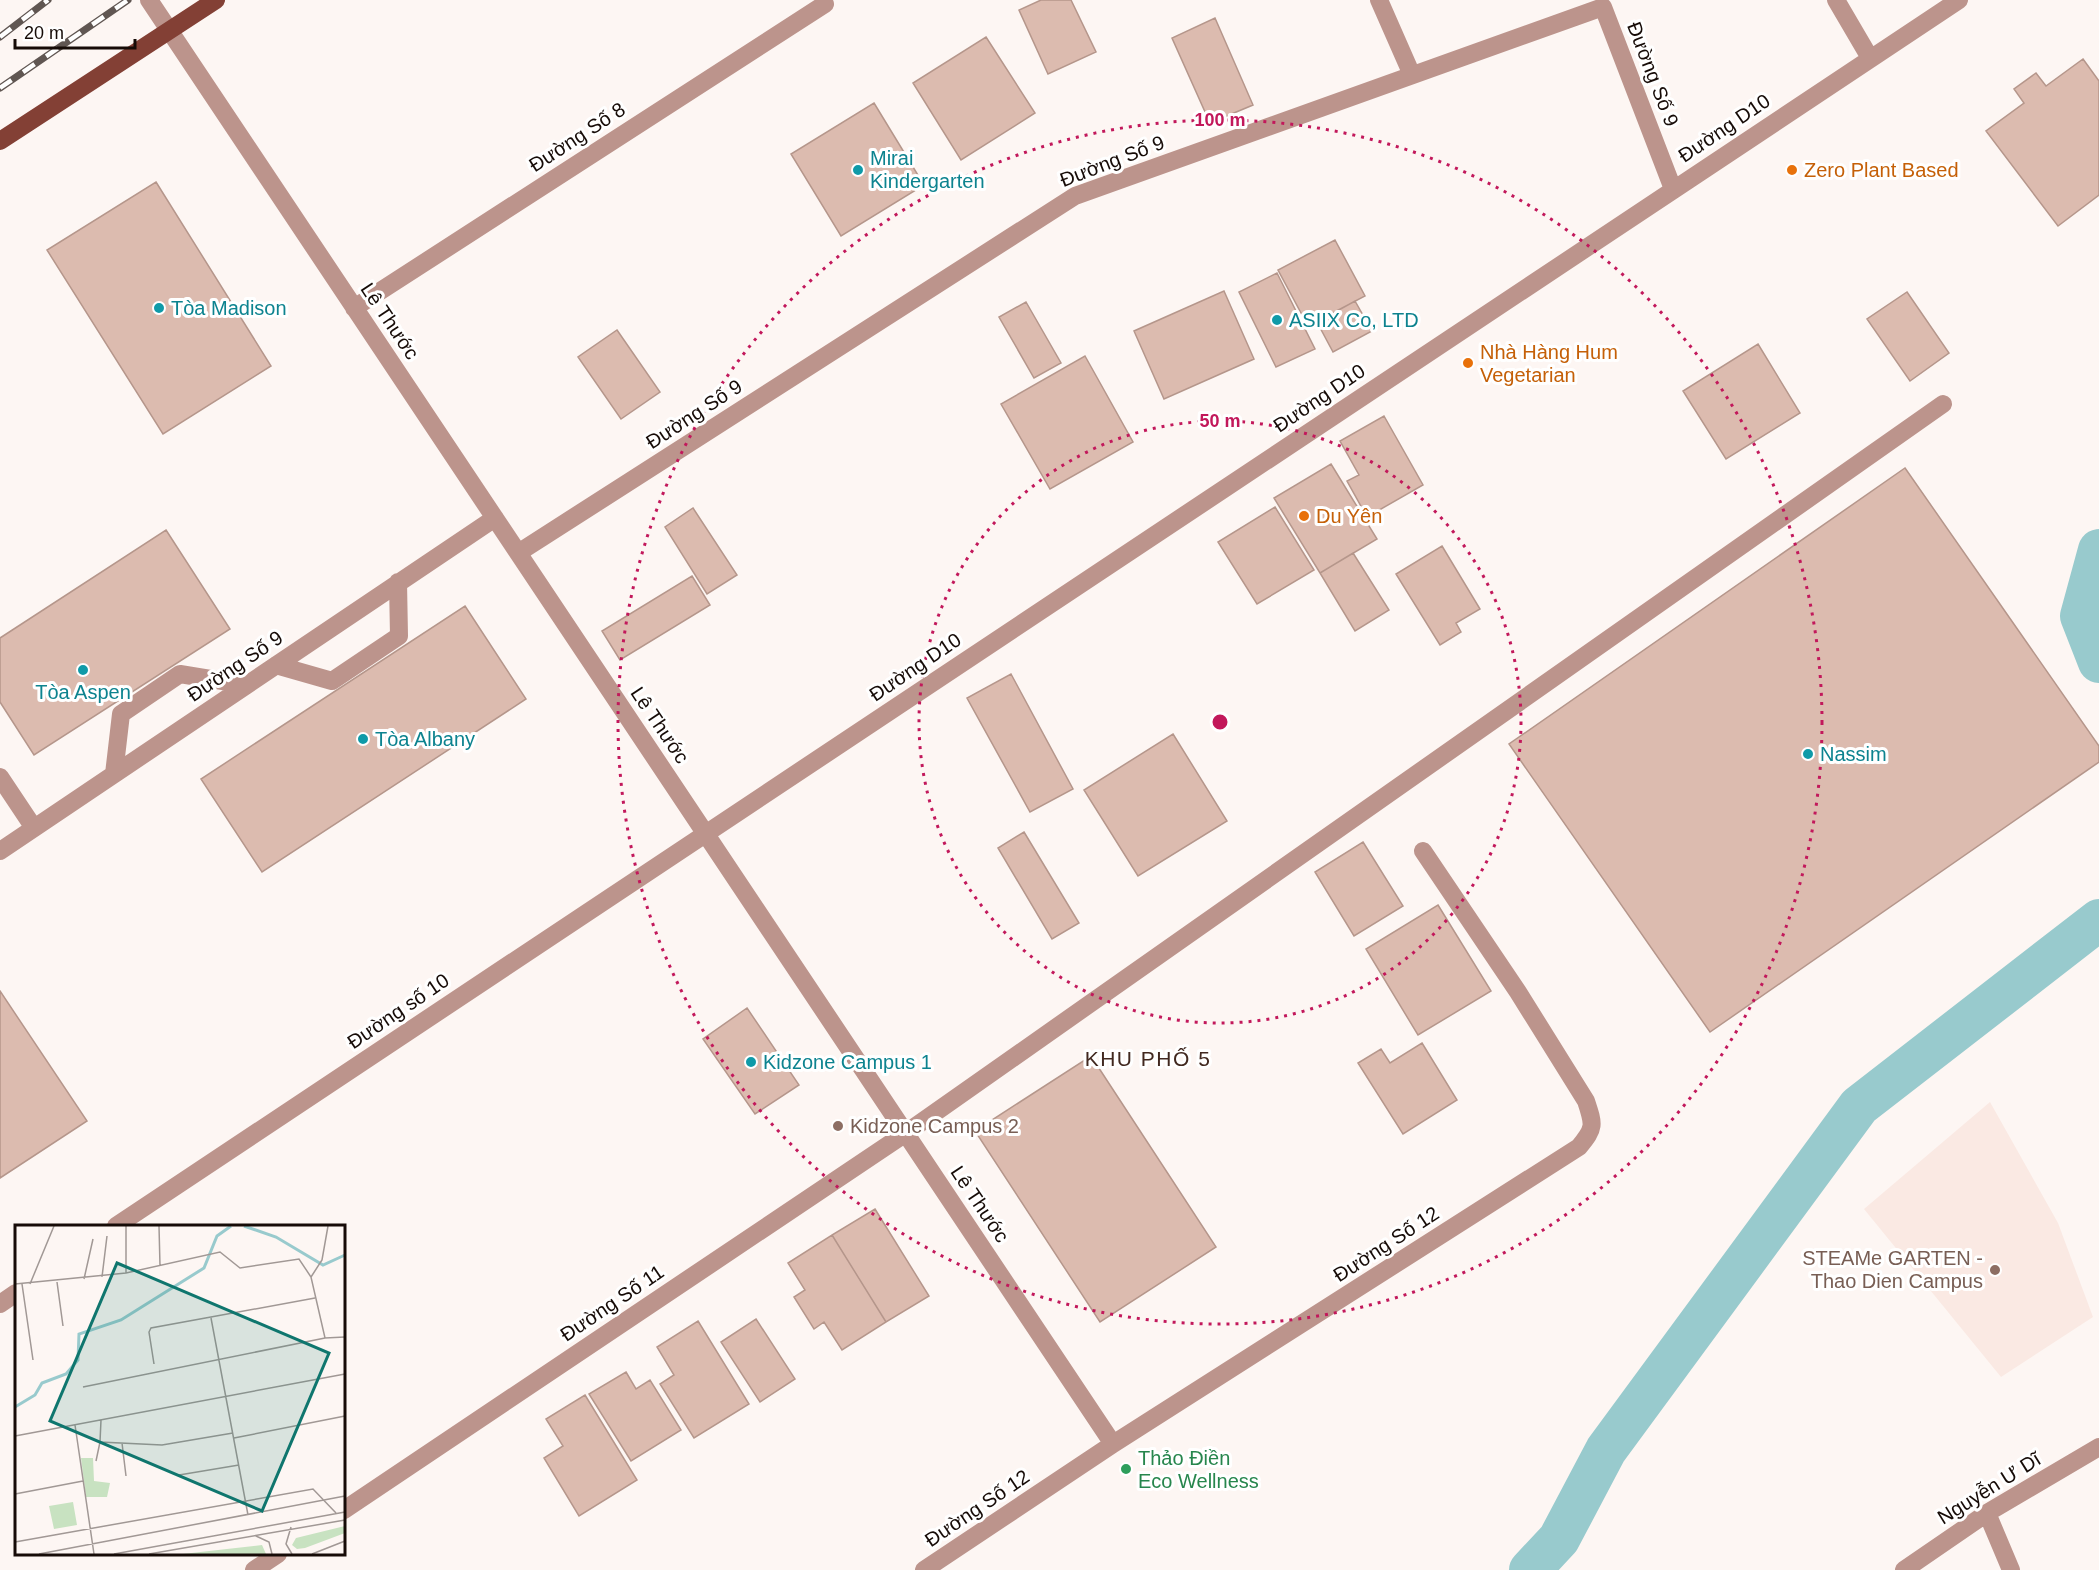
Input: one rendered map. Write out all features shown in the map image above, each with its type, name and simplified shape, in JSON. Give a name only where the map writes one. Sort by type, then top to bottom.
[{"type":"main road","points":[[0,141],[216,0]]},
{"type":"street","name":"Lê Thước","points":[[149,0],[1113,1444]]},
{"type":"street","points":[[1379,0],[1412,75]]},
{"type":"street","points":[[1836,0],[1870,58]]},
{"type":"street","name":"Đường D10","points":[[705,834],[1959,0]]},
{"type":"street","name":"Đường Số 8","points":[[354,308],[825,4]]},
{"type":"street","name":"Đường Số 9","points":[[518,553],[1075,196],[1602,4],[1673,189]]},
{"type":"street","name":"Đường Số 11","points":[[345,1509],[906,1133],[1943,404]]},
{"type":"street","name":"Đường Số 9","points":[[0,851],[495,518]]},
{"type":"street","points":[[276,665],[332,681],[389,643],[399,636],[398,582]]},
{"type":"street","points":[[114,774],[121,714],[180,674],[247,685]]},
{"type":"street","points":[[0,777],[34,828]]},
{"type":"street","name":"Đường số 10","points":[[119,1225],[705,834]]},
{"type":"street","name":"Đường Số 12","points":[[924,1570],[1113,1444],[1579,1147],[1591,1133],[1593,1121],[1586,1101],[1518,992],[1423,851]]},
{"type":"street","points":[[0,1304],[15,1294]]},
{"type":"street","name":"Nguyễn Ư Dĩ","points":[[1904,1570],[1987,1513],[2099,1447]]},
{"type":"street","points":[[1987,1513],[2011,1570]]},
{"type":"street","points":[[254,1570],[276,1555]]},
{"type":"shaded area","name":"STEAMe GARTEN - Thao Dien Campus","points":[[1990,1102],[2058,1223],[2093,1317],[2001,1377],[1864,1209]]},
{"type":"building","points":[[1041,0],[1071,0],[1096,52],[1048,74],[1019,10]]},
{"type":"building","points":[[1215,18],[1253,105],[1210,123],[1172,38]]},
{"type":"building","points":[[986,37],[1035,113],[961,160],[913,83]]},
{"type":"building","points":[[2083,59],[2099,81],[2099,195],[2058,226],[1986,131],[2024,103],[2014,89],[2036,73],[2046,86]]},
{"type":"building","name":"Mirai Kindergarten","points":[[874,103],[924,185],[841,236],[791,154]]},
{"type":"building","name":"Tòa Madison","points":[[156,182],[271,366],[163,434],[47,250]]},
{"type":"building","points":[[1335,240],[1365,296],[1308,326],[1278,270]]},
{"type":"building","name":"ASIIX Co, LTD","points":[[1277,273],[1315,349],[1276,367],[1239,292]]},
{"type":"building","points":[[1224,291],[1254,359],[1164,399],[1134,331]]},
{"type":"building","points":[[1907,292],[1949,353],[1910,381],[1867,319]]},
{"type":"building","points":[[1355,301],[1372,331],[1333,352],[1317,322]]},
{"type":"building","points":[[1026,302],[1061,363],[1034,378],[999,317]]},
{"type":"building","points":[[617,330],[660,392],[621,419],[578,357]]},
{"type":"building","points":[[1758,344],[1800,413],[1726,459],[1683,391]]},
{"type":"building","points":[[1085,356],[1133,442],[1050,489],[1001,404]]},
{"type":"building","points":[[1384,416],[1423,485],[1367,517],[1347,481],[1359,475],[1340,441]]},
{"type":"building","points":[[1331,464],[1377,539],[1320,573],[1274,498]]},
{"type":"building","name":"Nassim","points":[[1905,468],[2099,746],[2099,762],[1710,1032],[1509,744]]},
{"type":"building","points":[[1275,507],[1314,570],[1257,604],[1218,542]]},
{"type":"building","points":[[693,508],[737,575],[707,594],[665,527]]},
{"type":"building","name":"Tòa Aspen","points":[[166,530],[230,629],[34,755],[0,702],[0,638]]},
{"type":"building","points":[[1442,546],[1480,609],[1456,623],[1461,632],[1440,645],[1396,574]]},
{"type":"building","points":[[1353,553],[1389,610],[1355,631],[1320,573]]},
{"type":"building","points":[[692,576],[710,605],[620,660],[602,631]]},
{"type":"building","name":"Tòa Albany","points":[[465,606],[526,699],[262,872],[201,779]]},
{"type":"building","points":[[1011,674],[1073,789],[1030,812],[967,698]]},
{"type":"building","points":[[1173,734],[1227,821],[1138,876],[1084,790]]},
{"type":"building","points":[[1024,832],[1079,923],[1052,939],[998,848]]},
{"type":"building","points":[[1363,842],[1403,906],[1354,936],[1315,872]]},
{"type":"building","points":[[1438,905],[1491,991],[1418,1035],[1366,949]]},
{"type":"building","points":[[0,991],[87,1121],[0,1178]]},
{"type":"building","name":"Kidzone Campus 1","points":[[747,1008],[799,1085],[755,1114],[703,1039]]},
{"type":"building","points":[[1422,1043],[1457,1100],[1403,1134],[1358,1063],[1381,1049],[1390,1063]]},
{"type":"building","points":[[1091,1056],[1216,1247],[1100,1322],[975,1131]]},
{"type":"building","points":[[875,1209],[929,1296],[886,1322],[832,1235]]},
{"type":"building","points":[[832,1235],[886,1322],[842,1350],[824,1322],[814,1329],[794,1297],[805,1290],[788,1263]]},
{"type":"building","points":[[756,1319],[795,1379],[760,1402],[721,1342]]},
{"type":"building","points":[[698,1321],[749,1404],[694,1438],[660,1384],[674,1375],[657,1347]]},
{"type":"building","points":[[626,1372],[636,1389],[650,1380],[681,1430],[631,1461],[589,1394]]},
{"type":"building","points":[[585,1395],[637,1480],[579,1516],[544,1458],[563,1446],[546,1419]]},
{"type":"waterway","points":[[2099,550],[2081,616],[2099,662]]},
{"type":"waterway","points":[[1530,1570],[1559,1539],[1606,1450],[1859,1106],[2099,920]]},
{"type":"railway","points":[[0,37],[48,0]]},
{"type":"railway","points":[[0,88],[128,0]]},
{"type":"place","name":"Mirai Kindergarten","points":[[858,170]]},
{"type":"place","name":"Zero Plant Based","points":[[1792,170]]},
{"type":"place","name":"Tòa Madison","points":[[159,308]]},
{"type":"place","name":"ASIIX Co, LTD","points":[[1277,320]]},
{"type":"place","name":"Nhà Hàng Hum Vegetarian","points":[[1468,363]]},
{"type":"place","name":"Du Yên","points":[[1304,516]]},
{"type":"place","name":"Tòa Aspen","points":[[83,670]]},
{"type":"place","name":"Tòa Albany","points":[[363,739]]},
{"type":"place","name":"Nassim","points":[[1808,754]]},
{"type":"place","name":"Kidzone Campus 1","points":[[751,1062]]},
{"type":"place","name":"Kidzone Campus 2","points":[[838,1126]]},
{"type":"place","name":"STEAMe GARTEN - Thao Dien Campus","points":[[1995,1270]]},
{"type":"place","name":"Thảo Điền Eco Wellness","points":[[1126,1469]]},
{"type":"district","name":"KHU PHỐ 5","points":[[1148,1059]]}]
